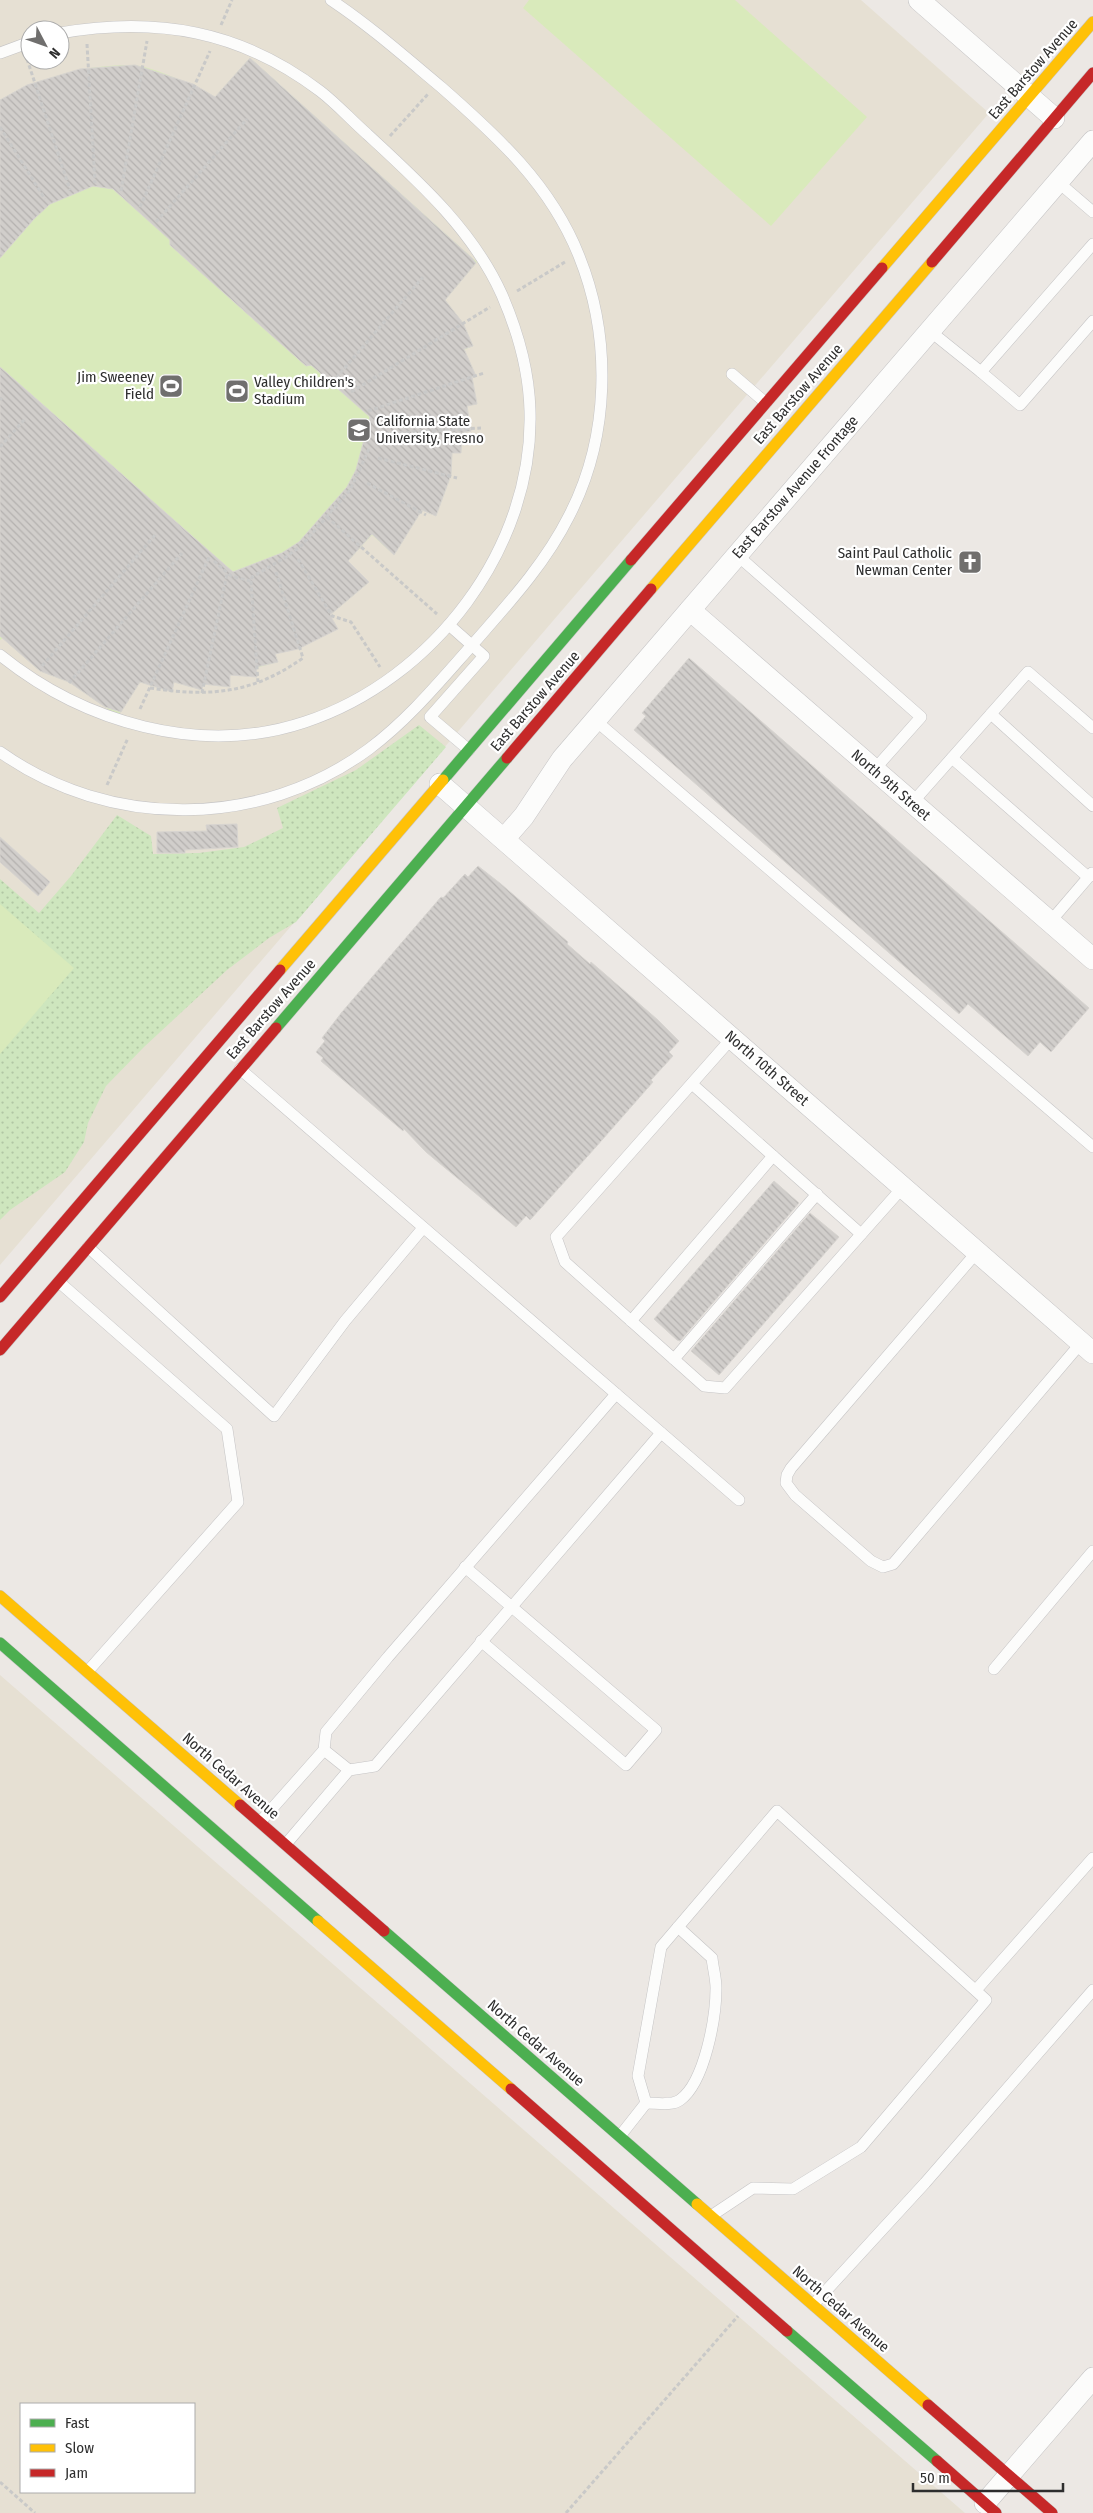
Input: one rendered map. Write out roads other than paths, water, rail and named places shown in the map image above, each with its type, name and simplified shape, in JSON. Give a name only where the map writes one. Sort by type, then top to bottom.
[{"type":"main road","name":"East Barstow Avenue","points":[[0,1297],[1093,22]]},
{"type":"main road","name":"East Barstow Avenue","points":[[0,1350],[1093,73]]},
{"type":"main road","name":"North Cedar Avenue","points":[[0,1596],[261,1821],[1052,2513]]},
{"type":"main road","points":[[0,1643],[991,2508]]},
{"type":"main road","points":[[476,2058],[533,2093]]},
{"type":"main road","points":[[697,2219],[711,2216]]},
{"type":"street","points":[[919,0],[1054,118]]},
{"type":"street","name":"East Barstow Avenue Frontage","points":[[504,839],[524,816],[562,759],[1093,141]]},
{"type":"street","name":"North 9th Street","points":[[690,610],[1093,959]]},
{"type":"street","name":"North 10th Street","points":[[440,784],[1087,1348]]},
{"type":"street","points":[[991,2508],[1009,2476],[1093,2378]]},
{"type":"lane","points":[[0,752],[41,778],[101,800],[154,810],[201,810],[242,806],[290,792],[332,773],[370,748],[403,721],[472,645],[534,572],[569,517],[588,467],[599,429],[601,357],[597,319],[590,286],[578,254],[546,195],[499,138],[376,32],[330,0]]},
{"type":"lane","points":[[0,655],[31,678],[60,694],[101,714],[133,725],[172,732],[205,735],[273,730],[303,723],[366,695],[388,680],[422,652],[449,625],[475,592],[502,544],[516,508],[524,474],[530,413],[527,374],[518,338],[504,299],[489,269],[444,209],[380,146],[323,94],[295,74],[265,56],[216,37],[173,28],[149,26],[70,31]]},
{"type":"lane","points":[[0,53],[20,45]]},
{"type":"lane","points":[[1058,182],[1093,212]]},
{"type":"lane","points":[[981,372],[1093,244]]},
{"type":"lane","points":[[930,331],[1020,405],[1093,321]]},
{"type":"lane","points":[[732,374],[766,403]]},
{"type":"lane","points":[[737,555],[921,717],[874,770]]},
{"type":"lane","points":[[449,625],[484,656],[430,717],[469,750]]},
{"type":"lane","points":[[912,803],[1028,672],[1093,728]]},
{"type":"lane","points":[[990,714],[1093,806]]},
{"type":"lane","points":[[595,720],[1011,1074],[1093,1147]]},
{"type":"lane","points":[[952,758],[1091,874],[1050,922]]},
{"type":"lane","points":[[732,1038],[556,1237],[565,1262],[704,1386],[724,1388],[903,1187]]},
{"type":"lane","points":[[240,1069],[739,1500]]},
{"type":"lane","points":[[692,1084],[861,1234]]},
{"type":"lane","points":[[631,1321],[773,1156]]},
{"type":"lane","points":[[674,1359],[817,1194]]},
{"type":"lane","points":[[88,1247],[274,1416],[345,1321],[423,1228]]},
{"type":"lane","points":[[977,1252],[791,1468],[787,1475],[786,1483],[795,1495],[871,1561],[883,1566],[893,1564],[1087,1348]]},
{"type":"lane","points":[[59,1282],[227,1428],[238,1502],[88,1671]]},
{"type":"lane","points":[[261,1821],[324,1750],[326,1732],[465,1567],[616,1394]]},
{"type":"lane","points":[[286,1844],[349,1770],[375,1766],[661,1433]]},
{"type":"lane","points":[[994,1668],[1093,1551]]},
{"type":"lane","points":[[465,1567],[656,1730],[626,1765],[481,1641]]},
{"type":"lane","points":[[324,1750],[349,1770]]},
{"type":"lane","points":[[646,2103],[638,2076],[661,1947],[777,1811],[986,2000],[861,2147],[793,2189],[753,2188],[711,2216]]},
{"type":"lane","points":[[976,1990],[1093,1858]]},
{"type":"lane","points":[[646,2103],[672,2103],[680,2100],[690,2089],[706,2051],[714,2015],[716,1987],[712,1958],[678,1927]]},
{"type":"lane","points":[[813,2305],[926,2183],[1093,1990]]},
{"type":"lane","points":[[620,2136],[646,2103]]},
{"type":"place","name":"Jim Sweeney Field","points":[[171,386]]},
{"type":"place","name":"Valley Children's Stadium","points":[[237,391]]},
{"type":"place","name":"California State University, Fresno","points":[[359,430]]},
{"type":"place","name":"Saint Paul Catholic Newman Center","points":[[970,562]]}]
